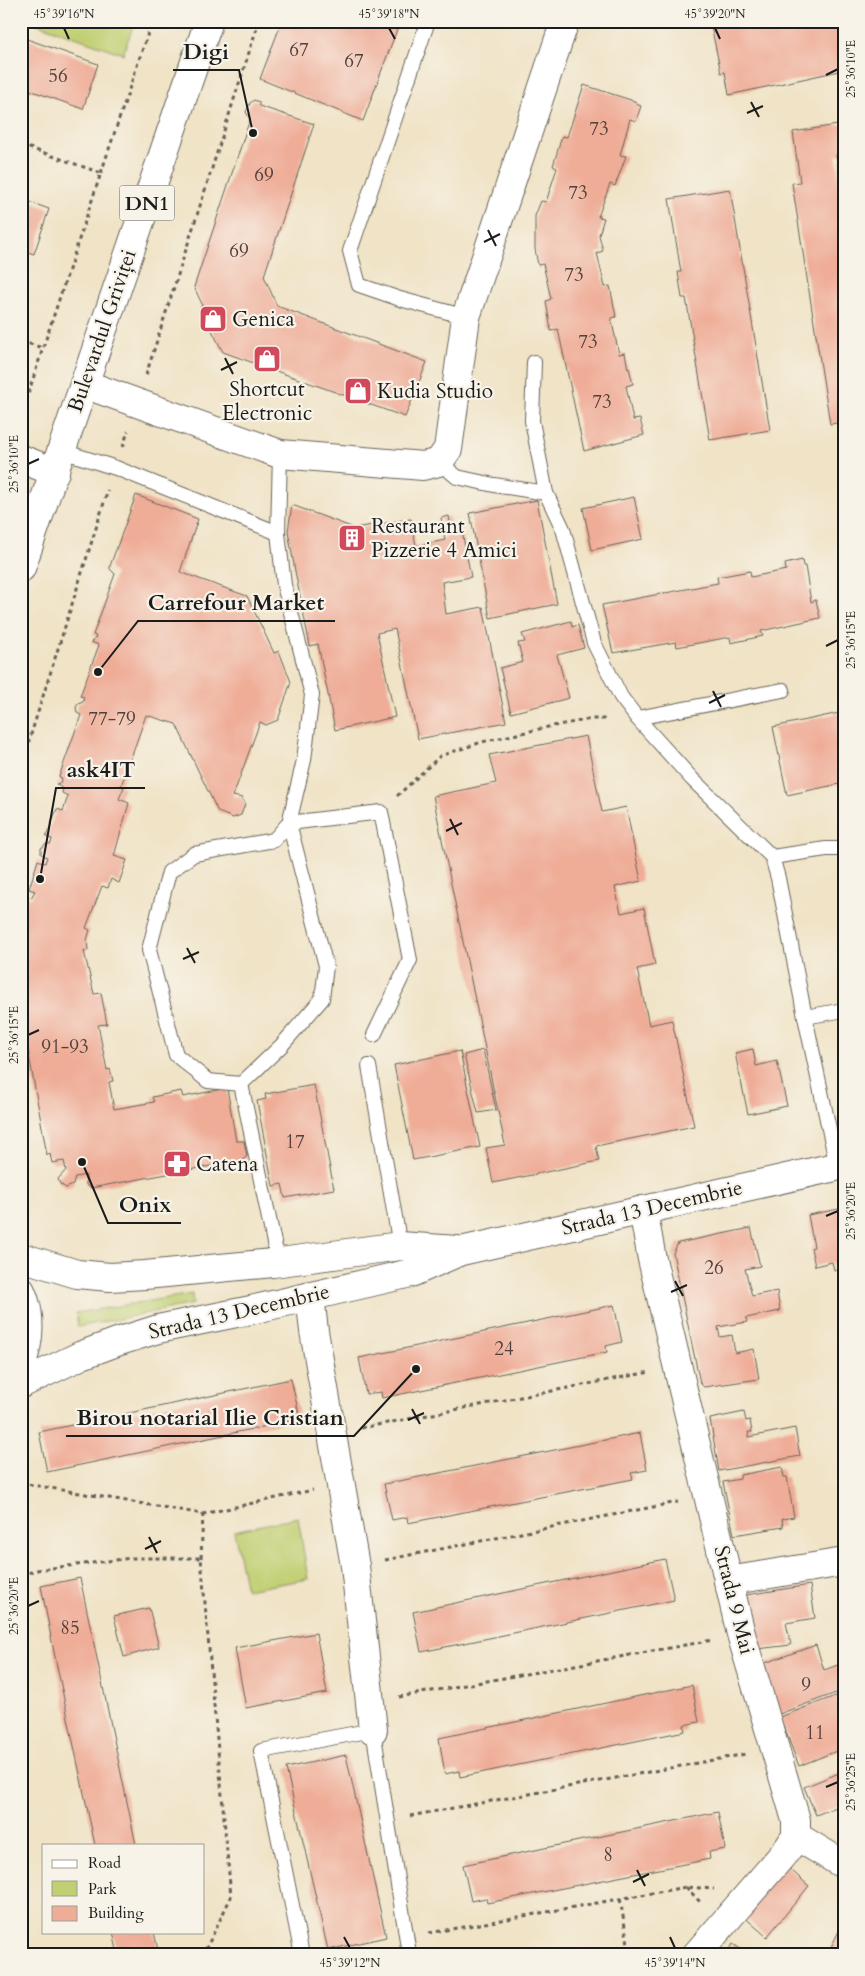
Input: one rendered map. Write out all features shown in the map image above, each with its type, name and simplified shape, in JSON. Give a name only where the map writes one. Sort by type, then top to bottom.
[{"type":"street","name":"Bulevardul Griviței","points":[[21,568],[209,21]]},
{"type":"street","points":[[84,384],[280,454],[423,466],[438,462],[448,449],[466,317],[565,21]]},
{"type":"street","points":[[21,459],[58,461]]},
{"type":"street","name":"Strada 13 Decembrie","points":[[21,1384],[82,1355],[149,1332],[411,1273],[461,1251],[840,1166]]},
{"type":"street","name":"Strada 9 Mai","points":[[642,1210],[741,1634],[792,1802],[796,1820],[796,1836]]},
{"type":"street","name":"Strada 13 Decembrie","points":[[21,1257],[77,1274],[110,1276],[146,1275],[278,1262],[400,1246],[461,1251]]},
{"type":"street","points":[[21,1291],[25,1300],[29,1332],[21,1365]]},
{"type":"street","points":[[310,1296],[331,1434],[355,1566],[373,1730]]},
{"type":"street","points":[[728,1581],[844,1562]]},
{"type":"street","points":[[696,1955],[787,1850],[796,1836],[844,1865]]},
{"type":"lane","points":[[428,21],[350,251],[359,286],[466,317]]},
{"type":"lane","points":[[534,362],[532,421],[546,493],[563,529],[594,643],[621,697],[637,718],[692,779],[772,857],[778,878],[805,1018],[840,1166]]},
{"type":"lane","points":[[280,454],[278,532],[284,585],[312,695],[304,760],[290,823],[326,966],[322,999],[281,1046],[241,1084],[208,1081],[176,1055],[149,950],[168,872],[194,854],[274,840],[290,823],[380,812],[410,960],[374,1035]]},
{"type":"lane","points":[[58,461],[116,468],[278,532]]},
{"type":"lane","points":[[438,462],[457,477],[546,493]]},
{"type":"lane","points":[[637,718],[783,690]]},
{"type":"lane","points":[[772,857],[826,849],[844,849]]},
{"type":"lane","points":[[805,1018],[844,1010]]},
{"type":"lane","points":[[369,1066],[400,1246]]},
{"type":"lane","points":[[241,1084],[278,1262]]},
{"type":"lane","points":[[302,1955],[261,1751],[373,1730],[407,1937],[409,1953],[403,1955]]},
{"type":"path","points":[[21,416],[152,21]]},
{"type":"path","points":[[21,145],[101,173]]},
{"type":"path","points":[[21,341],[42,348]]},
{"type":"path","points":[[380,812],[440,756],[482,742],[548,727],[591,719],[637,718]]},
{"type":"path","points":[[331,1434],[677,1366]]},
{"type":"path","points":[[21,1483],[203,1514],[341,1484]]},
{"type":"path","points":[[355,1566],[708,1496]]},
{"type":"path","points":[[203,1514],[201,1558],[231,1897],[203,1955]]},
{"type":"path","points":[[21,1575],[37,1570],[132,1558],[201,1558]]},
{"type":"path","points":[[369,1703],[741,1634]]},
{"type":"path","points":[[388,1820],[606,1778],[776,1749]]},
{"type":"path","points":[[407,1937],[686,1887],[749,1892]]},
{"type":"path","points":[[620,1898],[630,1955]]},
{"type":"green space","points":[[29,21],[135,21],[123,54]]},
{"type":"green space","points":[[192,1294],[193,1304],[78,1327],[76,1313]]},
{"type":"green space","points":[[298,1517],[308,1579],[246,1590],[234,1531]]},
{"type":"building","points":[[282,21],[400,21],[363,121],[260,79]]},
{"type":"building","points":[[710,21],[844,21],[844,70],[729,95],[725,72],[721,73]]},
{"type":"building","points":[[21,37],[98,64],[83,109],[21,87]]},
{"type":"building","points":[[584,85],[637,102],[636,104],[641,106],[636,121],[630,119],[620,155],[626,156],[615,186],[610,184],[598,217],[604,218],[599,235],[603,251],[597,253],[605,287],[610,286],[616,317],[611,318],[619,354],[625,353],[633,384],[626,386],[633,420],[640,419],[644,435],[584,451],[558,329],[551,331],[546,301],[551,299],[543,264],[538,265],[535,249],[535,216],[541,201],[546,202],[557,168],[553,166],[562,136],[567,137]]},
{"type":"building","points":[[254,100],[259,102],[259,106],[314,124],[264,276],[277,306],[427,362],[405,417],[223,352],[205,317],[202,315],[200,310],[202,304],[194,287],[250,119],[246,112],[250,103]]},
{"type":"building","points":[[844,124],[844,154],[836,155],[844,202],[844,422],[830,424],[792,183],[800,182],[793,132]]},
{"type":"building","points":[[730,189],[770,430],[710,440],[686,298],[682,298],[678,272],[681,272],[669,199]]},
{"type":"building","points":[[21,199],[49,209],[34,254],[21,250]]},
{"type":"building","points":[[136,495],[198,519],[180,572],[247,596],[274,653],[279,651],[291,682],[278,720],[266,725],[260,722],[233,796],[242,798],[245,804],[241,815],[233,818],[218,812],[176,724],[146,715],[121,786],[124,787],[119,799],[129,803],[114,856],[127,860],[119,883],[111,879],[108,888],[102,886],[86,928],[90,930],[87,940],[88,950],[84,951],[94,994],[101,993],[107,1024],[98,1025],[107,1070],[110,1069],[113,1081],[109,1082],[114,1109],[154,1102],[152,1097],[181,1091],[183,1097],[227,1088],[236,1141],[244,1141],[247,1156],[243,1160],[91,1188],[86,1185],[86,1175],[75,1177],[73,1185],[66,1188],[60,1184],[58,1179],[66,1170],[64,1161],[52,1163],[50,1154],[47,1155],[21,1011],[21,896],[22,893],[31,898],[35,891],[29,889],[38,860],[45,863],[47,857],[41,854],[41,848],[46,844],[51,844],[52,839],[46,837],[57,809],[63,811],[68,796],[62,793],[63,789],[56,784],[60,783],[62,778],[59,777],[81,715],[77,713],[76,707],[83,702],[84,697],[80,696],[99,645],[91,642],[96,636],[93,635],[115,574],[110,569],[110,566]]},
{"type":"building","points":[[634,497],[643,539],[592,550],[583,508]]},
{"type":"building","points":[[537,500],[557,604],[490,618],[470,513]]},
{"type":"building","points":[[292,505],[354,528],[411,519],[416,546],[445,540],[441,518],[449,516],[452,534],[462,531],[471,577],[442,582],[446,614],[483,607],[506,722],[418,739],[395,629],[377,633],[395,717],[335,730],[318,644],[310,646],[295,571],[288,531]]},
{"type":"building","points":[[802,560],[803,566],[805,566],[811,602],[816,600],[820,618],[761,631],[763,636],[731,643],[730,637],[677,647],[676,642],[613,653],[602,605],[718,583],[717,577],[750,571],[751,577],[786,570],[785,564]]},
{"type":"building","points":[[571,621],[572,627],[578,625],[584,648],[557,655],[569,698],[511,713],[500,668],[523,662],[518,643],[525,642],[522,634]]},
{"type":"building","points":[[844,712],[844,783],[787,795],[773,727]]},
{"type":"building","points":[[586,736],[602,812],[626,807],[641,881],[615,887],[621,913],[644,908],[655,965],[637,969],[649,1025],[672,1020],[694,1126],[596,1146],[599,1161],[493,1183],[486,1148],[505,1145],[433,796],[496,783],[489,755]]},
{"type":"building","points":[[753,1049],[756,1066],[777,1061],[787,1106],[748,1114],[735,1053]]},
{"type":"building","points":[[483,1050],[496,1110],[478,1113],[464,1055]]},
{"type":"building","points":[[460,1051],[480,1147],[413,1160],[394,1065]]},
{"type":"building","points":[[314,1085],[334,1189],[285,1198],[282,1184],[273,1186],[257,1101],[266,1099],[265,1094]]},
{"type":"building","points":[[844,1208],[844,1268],[834,1270],[832,1262],[815,1266],[811,1248],[814,1247],[808,1215]]},
{"type":"building","points":[[751,1228],[760,1266],[745,1269],[752,1296],[777,1291],[780,1311],[746,1318],[747,1322],[718,1327],[720,1337],[732,1335],[735,1353],[754,1349],[759,1379],[704,1387],[700,1383],[673,1253],[678,1243]]},
{"type":"building","points":[[614,1305],[622,1342],[606,1346],[607,1352],[382,1398],[381,1392],[366,1394],[359,1358]]},
{"type":"building","points":[[291,1379],[300,1419],[47,1472],[39,1432]]},
{"type":"building","points":[[744,1412],[746,1421],[750,1420],[752,1432],[748,1432],[749,1437],[795,1428],[800,1456],[719,1471],[710,1419]]},
{"type":"building","points":[[640,1433],[647,1470],[631,1473],[633,1479],[408,1523],[407,1517],[392,1520],[384,1484]]},
{"type":"building","points":[[782,1467],[784,1477],[787,1477],[794,1517],[782,1519],[783,1527],[734,1535],[723,1482],[740,1479],[740,1475]]},
{"type":"building","points":[[665,1559],[674,1600],[421,1652],[413,1612]]},
{"type":"building","points":[[80,1578],[136,1844],[95,1844],[41,1586]]},
{"type":"building","points":[[810,1585],[815,1618],[786,1623],[791,1645],[757,1649],[746,1595]]},
{"type":"building","points":[[149,1608],[159,1647],[124,1657],[114,1616]]},
{"type":"building","points":[[316,1633],[327,1693],[246,1708],[235,1648]]},
{"type":"building","points":[[816,1645],[824,1670],[838,1665],[844,1679],[844,1690],[779,1714],[762,1664]]},
{"type":"building","points":[[692,1685],[699,1722],[684,1725],[685,1731],[460,1777],[459,1771],[445,1774],[439,1738]]},
{"type":"building","points":[[838,1695],[842,1704],[844,1703],[844,1748],[799,1766],[780,1717]]},
{"type":"building","points":[[346,1755],[386,1937],[328,1950],[286,1768]]},
{"type":"building","points":[[844,1771],[844,1804],[816,1815],[804,1787]]},
{"type":"building","points":[[718,1812],[725,1849],[709,1852],[710,1859],[487,1903],[486,1898],[471,1901],[463,1865]]},
{"type":"building","points":[[784,1864],[809,1886],[767,1937],[742,1915]]},
{"type":"building","points":[[844,1921],[844,1955],[827,1955]]},
{"type":"building","points":[[113,1934],[154,1934],[159,1955],[118,1955]]},
{"type":"building","points":[[733,1944],[749,1955],[737,1955],[729,1949]]},
{"type":"place","name":"Digi","points":[[253,133]]},
{"type":"place","name":"Genica","points":[[213,319]]},
{"type":"place","name":"Shortcut Electronic","points":[[267,359]]},
{"type":"place","name":"Kudia Studio","points":[[358,391]]},
{"type":"place","name":"Restaurant Pizzerie 4 Amici","points":[[352,538]]},
{"type":"place","name":"Carrefour Market","points":[[98,672]]},
{"type":"place","name":"ask4IT","points":[[40,879]]},
{"type":"place","name":"Onix","points":[[82,1162]]},
{"type":"place","name":"Catena","points":[[177,1164]]},
{"type":"place","name":"Birou notarial Ilie Cristian","points":[[416,1369]]}]
